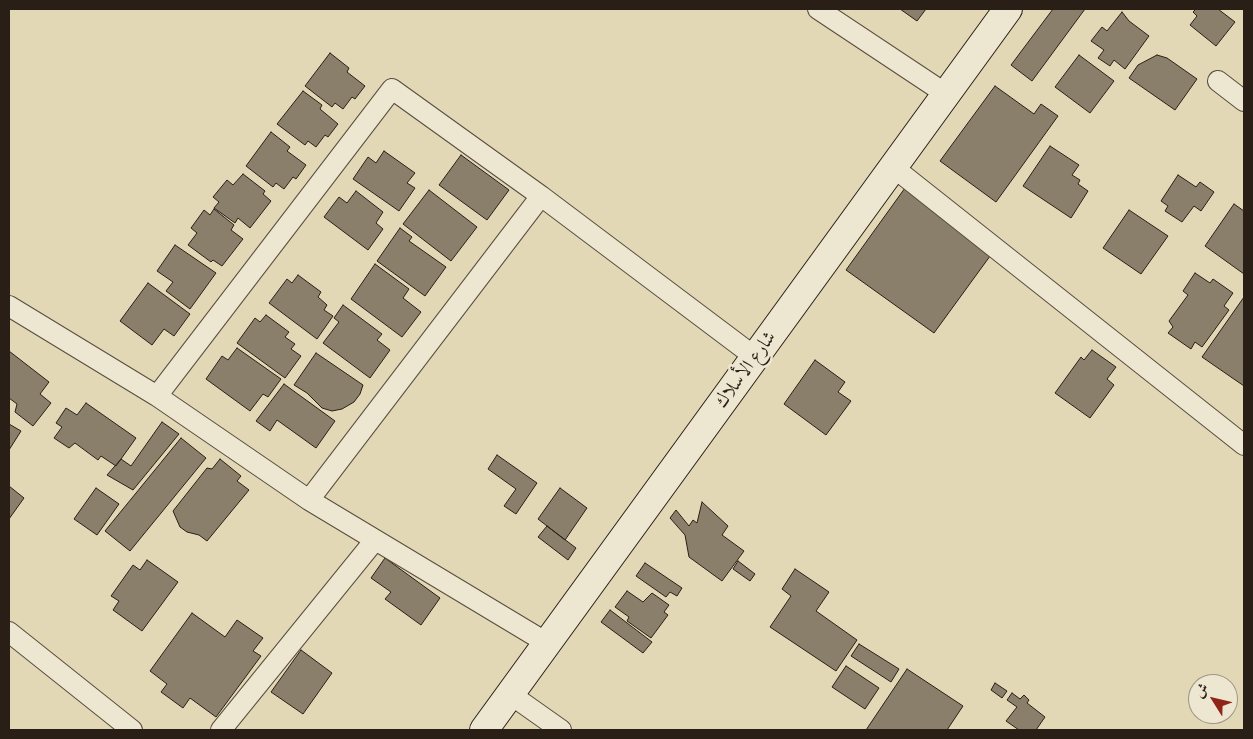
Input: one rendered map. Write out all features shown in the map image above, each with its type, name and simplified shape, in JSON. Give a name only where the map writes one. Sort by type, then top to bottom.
[{"type":"street","points":[[818,9],[946,94]]},
{"type":"street","name":"شارع الأسلاك","points":[[484,730],[1008,9]]},
{"type":"street","points":[[1218,81],[1244,101]]},
{"type":"street","points":[[157,396],[392,89],[541,196],[755,357]]},
{"type":"street","points":[[893,167],[1243,441]]},
{"type":"street","points":[[309,500],[541,196]]},
{"type":"street","points":[[9,306],[157,396],[309,500],[547,643]]},
{"type":"street","points":[[221,730],[375,540]]},
{"type":"street","points":[[9,632],[132,730]]},
{"type":"street","points":[[510,694],[561,730]]},
{"type":"building","points":[[900,9],[926,9],[917,21]]},
{"type":"building","points":[[1053,9],[1085,9],[1032,81],[1011,65]]},
{"type":"building","points":[[1196,9],[1218,9],[1235,22],[1216,46],[1190,25],[1197,16],[1193,12]]},
{"type":"building","points":[[1122,12],[1129,21],[1149,36],[1125,69],[1114,60],[1110,66],[1098,58],[1104,50],[1091,41],[1102,27],[1107,31]]},
{"type":"building","points":[[330,53],[349,68],[347,72],[365,86],[355,99],[352,97],[343,109],[335,103],[332,107],[305,86]]},
{"type":"building","points":[[1079,55],[1114,81],[1090,113],[1055,87]]},
{"type":"building","points":[[1157,55],[1167,58],[1197,79],[1175,110],[1129,78],[1138,65]]},
{"type":"building","points":[[995,86],[1034,114],[1041,104],[1058,116],[996,202],[940,161]]},
{"type":"building","points":[[303,91],[322,105],[320,109],[338,124],[328,137],[325,135],[316,147],[308,141],[305,145],[277,124]]},
{"type":"building","points":[[271,132],[290,147],[287,151],[306,165],[296,179],[293,177],[284,189],[276,183],[273,187],[246,166]]},
{"type":"building","points":[[1050,146],[1079,165],[1072,175],[1080,180],[1078,184],[1088,191],[1071,218],[1023,186]]},
{"type":"building","points":[[384,151],[415,173],[407,183],[415,188],[399,211],[353,179],[368,157],[376,163]]},
{"type":"building","points":[[461,155],[509,190],[487,220],[439,185]]},
{"type":"building","points":[[243,174],[265,191],[263,194],[271,201],[250,228],[238,218],[235,223],[214,208],[219,202],[213,197],[227,180],[233,185]]},
{"type":"building","points":[[1178,175],[1196,187],[1200,182],[1214,192],[1201,211],[1194,206],[1182,222],[1165,211],[1168,206],[1161,201]]},
{"type":"building","points":[[905,188],[993,252],[934,333],[846,270]]},
{"type":"building","points":[[429,190],[477,227],[451,261],[403,224]]},
{"type":"building","points":[[356,191],[383,212],[376,223],[383,229],[368,250],[324,217],[339,197],[347,203]]},
{"type":"building","points":[[1234,204],[1244,211],[1244,274],[1205,246]]},
{"type":"building","points":[[214,209],[234,225],[231,230],[243,239],[222,266],[213,260],[211,262],[188,245],[197,233],[191,228],[204,210],[210,215]]},
{"type":"building","points":[[1129,210],[1168,236],[1141,274],[1103,248]]},
{"type":"building","points":[[400,228],[412,237],[409,241],[446,267],[425,296],[377,261]]},
{"type":"building","points":[[175,245],[216,273],[190,309],[166,291],[173,282],[157,271]]},
{"type":"building","points":[[375,264],[409,289],[403,298],[421,312],[402,337],[351,299]]},
{"type":"building","points":[[1195,273],[1210,283],[1213,279],[1233,293],[1224,306],[1229,310],[1202,347],[1195,342],[1191,349],[1168,333],[1173,327],[1169,321],[1188,295],[1183,291]]},
{"type":"building","points":[[298,275],[321,292],[318,297],[327,305],[324,310],[333,316],[317,339],[269,303],[287,279],[292,283]]},
{"type":"building","points":[[148,283],[190,314],[174,336],[164,329],[152,345],[120,321]]},
{"type":"building","points":[[1244,297],[1244,386],[1202,357]]},
{"type":"building","points":[[343,305],[382,334],[377,340],[390,350],[370,378],[323,343],[339,322],[334,318]]},
{"type":"building","points":[[266,315],[289,332],[285,337],[295,344],[291,349],[301,356],[285,378],[237,343],[255,318],[260,322]]},
{"type":"building","points":[[237,348],[281,379],[268,397],[263,394],[250,411],[206,379],[222,356],[228,360]]},
{"type":"building","points":[[1092,350],[1116,367],[1107,379],[1114,385],[1090,418],[1055,393],[1081,357],[1084,360]]},
{"type":"building","points":[[9,351],[49,382],[40,394],[51,403],[33,426],[15,412],[17,404],[9,398]]},
{"type":"building","points":[[316,353],[363,385],[360,394],[354,402],[342,409],[332,411],[322,408],[307,393],[294,385]]},
{"type":"building","points":[[815,360],[845,382],[838,392],[851,401],[826,435],[784,404]]},
{"type":"building","points":[[284,384],[335,421],[316,448],[277,420],[270,431],[256,421]]},
{"type":"building","points":[[86,403],[136,438],[116,466],[101,456],[98,460],[75,443],[69,448],[54,438],[62,427],[56,423],[66,408],[77,415]]},
{"type":"building","points":[[162,422],[179,434],[133,490],[107,475],[121,459],[131,466]]},
{"type":"building","points":[[9,424],[21,431],[9,450]]},
{"type":"building","points":[[181,438],[206,458],[130,551],[105,531]]},
{"type":"building","points":[[497,455],[537,483],[516,514],[504,506],[516,489],[488,469]]},
{"type":"building","points":[[220,459],[241,476],[237,481],[249,490],[207,541],[199,535],[187,532],[180,527],[173,511],[207,468],[212,469]]},
{"type":"building","points":[[9,486],[24,498],[9,519]]},
{"type":"building","points":[[96,488],[119,504],[97,535],[74,519]]},
{"type":"building","points":[[560,488],[587,508],[565,540],[538,519]]},
{"type":"building","points":[[702,502],[728,526],[722,535],[744,551],[722,581],[689,557],[685,535],[670,518],[676,510],[689,526],[693,520],[697,523]]},
{"type":"building","points":[[547,526],[576,548],[568,560],[538,537]]},
{"type":"building","points":[[385,558],[440,598],[421,625],[385,599],[391,592],[371,578]]},
{"type":"building","points":[[147,560],[178,582],[142,631],[113,610],[119,601],[111,596],[133,565],[140,570]]},
{"type":"building","points":[[738,561],[755,574],[750,581],[733,569]]},
{"type":"building","points":[[645,563],[682,588],[677,596],[670,592],[666,597],[636,576]]},
{"type":"building","points":[[795,569],[829,592],[816,611],[857,640],[836,671],[770,627],[791,596],[782,589]]},
{"type":"building","points":[[627,591],[643,602],[652,593],[669,605],[664,612],[668,615],[651,638],[627,621],[629,617],[615,607]]},
{"type":"building","points":[[610,610],[652,642],[643,653],[601,622]]},
{"type":"building","points":[[192,613],[225,637],[237,620],[263,638],[253,651],[261,656],[216,717],[190,698],[183,708],[161,692],[167,684],[150,671]]},
{"type":"building","points":[[859,644],[899,669],[891,682],[851,656]]},
{"type":"building","points":[[301,650],[332,673],[303,714],[271,692]]},
{"type":"building","points":[[846,666],[879,688],[865,709],[832,687]]},
{"type":"building","points":[[907,669],[963,706],[947,730],[866,730]]},
{"type":"building","points":[[995,683],[1007,691],[1002,698],[991,690]]},
{"type":"building","points":[[1012,693],[1020,699],[1024,695],[1029,700],[1027,703],[1045,717],[1036,730],[1019,730],[1006,721],[1017,707],[1007,700]]}]
